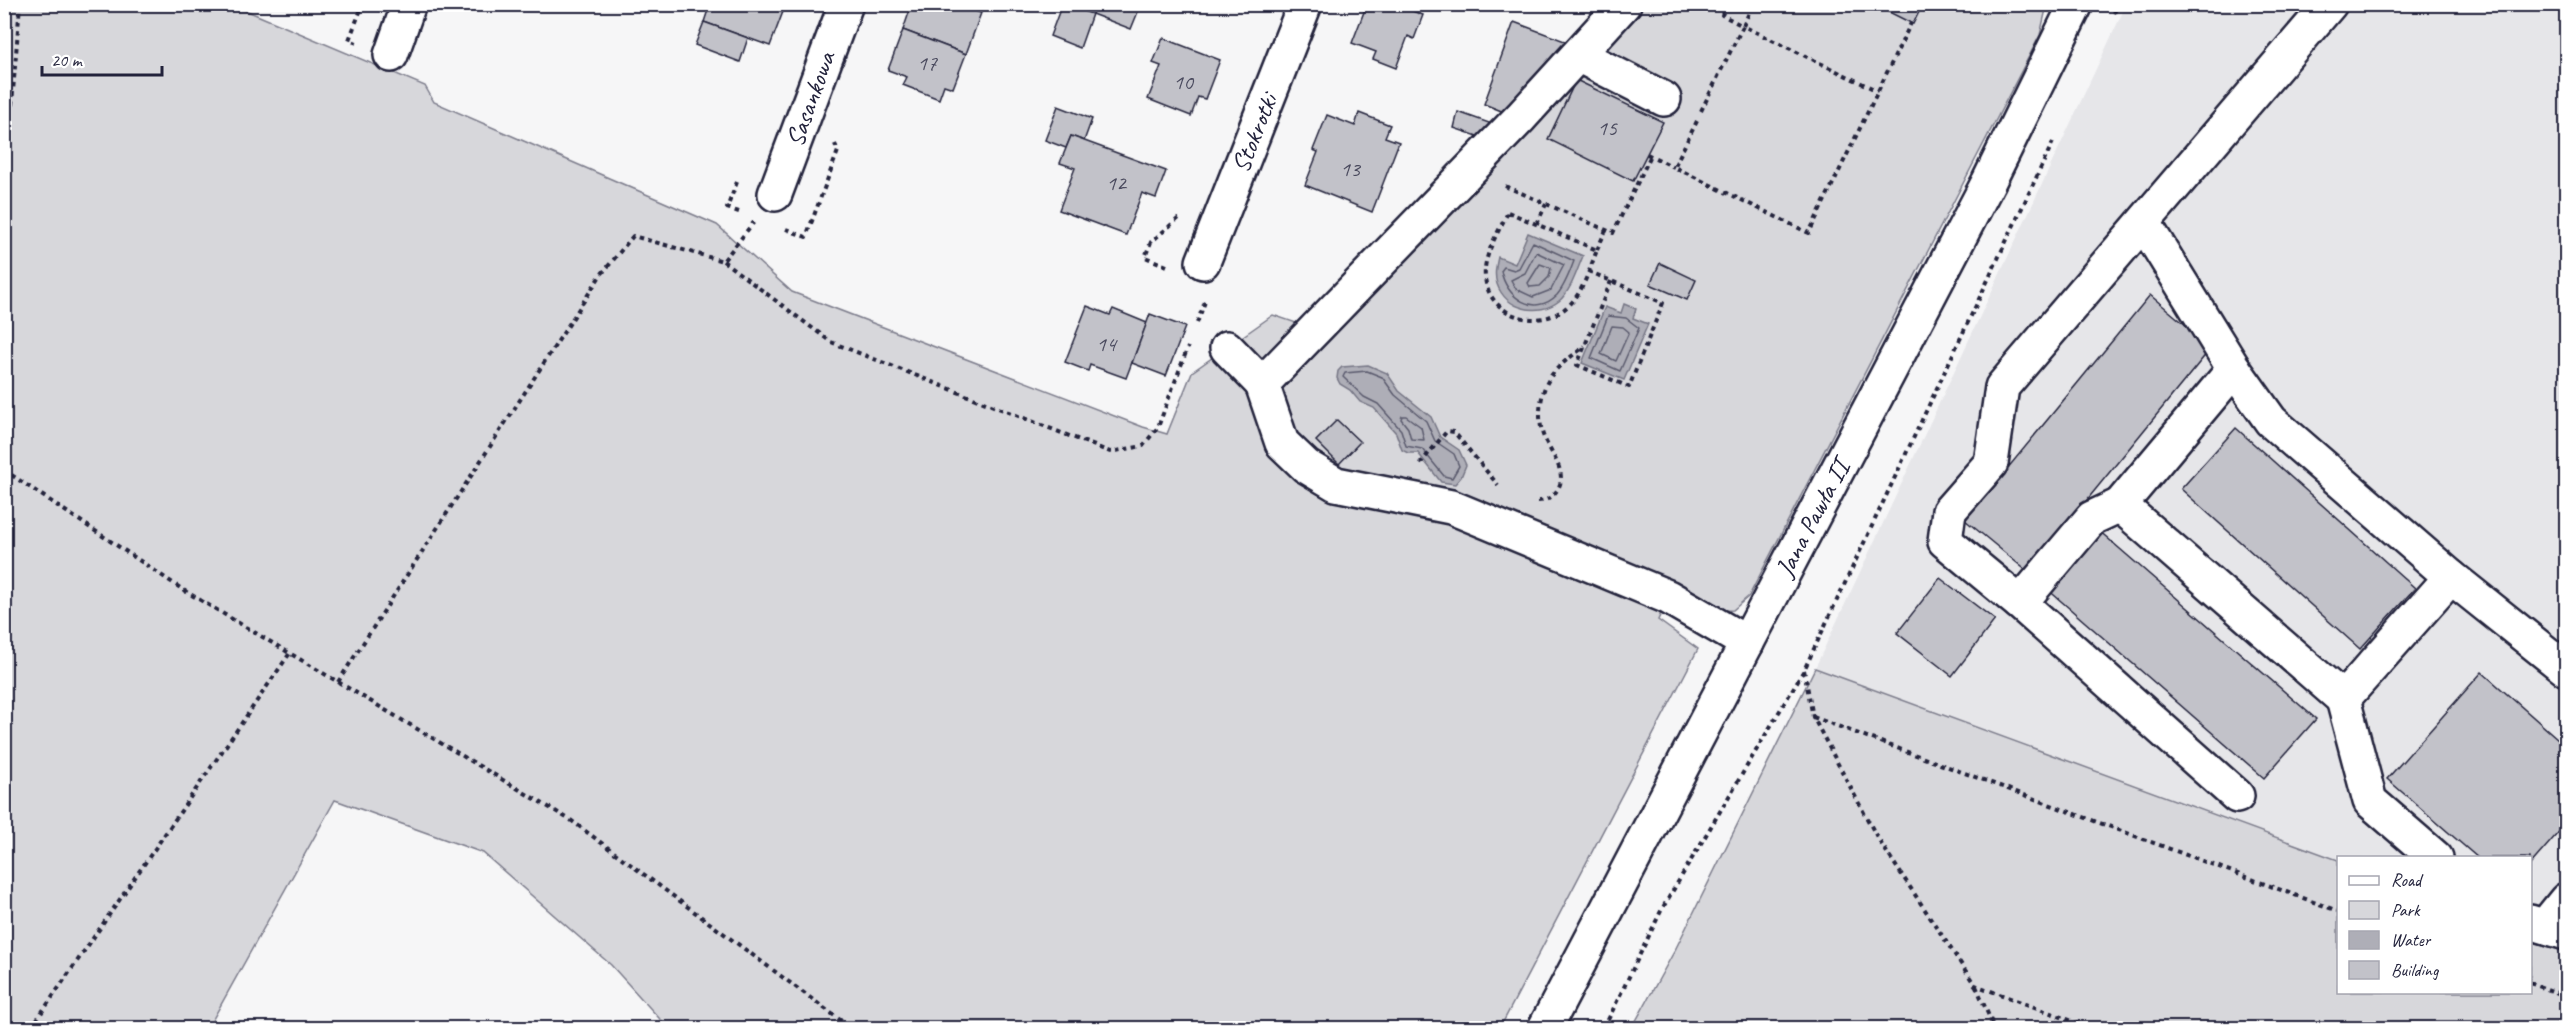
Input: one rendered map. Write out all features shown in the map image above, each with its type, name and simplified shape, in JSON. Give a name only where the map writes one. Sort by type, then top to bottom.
[{"type":"street","points":[[391,55],[409,4]]},
{"type":"street","name":"Sasankowa","points":[[775,194],[846,4]]},
{"type":"street","name":"Stokrotki","points":[[1203,262],[1305,4]]},
{"type":"street","points":[[1262,384],[1578,55],[1624,4]]},
{"type":"street","name":"Jana Pawła II","points":[[1545,1029],[1982,194],[2076,4]]},
{"type":"street","points":[[2237,796],[2020,603],[1945,541],[1949,511],[1991,463],[2002,387],[2330,4]]},
{"type":"street","points":[[1578,55],[1664,99]]},
{"type":"street","points":[[2144,223],[2234,369],[2271,421],[2451,576],[2566,669]]},
{"type":"street","points":[[1227,348],[1262,384],[1282,443],[1306,466],[1336,484],[1451,507],[1668,597],[1747,643]]},
{"type":"street","points":[[2020,603],[2092,518],[2120,505],[2234,369]]},
{"type":"street","points":[[2120,505],[2343,699],[2370,801],[2434,856]]},
{"type":"street","points":[[2343,699],[2451,576]]},
{"type":"street","points":[[2547,927],[2566,900]]},
{"type":"path","points":[[4,8],[19,4],[4,204]]},
{"type":"path","points":[[1727,4],[1722,15],[1878,91]]},
{"type":"path","points":[[1674,167],[1753,4]]},
{"type":"path","points":[[2113,15],[2118,4]]},
{"type":"path","points":[[1468,170],[1613,233],[1649,154],[1809,233],[1911,23]]},
{"type":"path","points":[[1604,1029],[1662,909],[1804,670],[2057,133]]},
{"type":"path","points":[[723,261],[775,194]]},
{"type":"path","points":[[1537,224],[1546,204]]},
{"type":"path","points":[[1597,250],[1508,212],[1489,252],[1485,268],[1487,285],[1494,301],[1507,312],[1522,320],[1539,320],[1555,315],[1569,306],[1588,271],[1606,230]]},
{"type":"path","points":[[338,682],[600,276],[633,236],[723,261],[831,342],[1110,452],[1143,446],[1158,428],[1191,339]]},
{"type":"path","points":[[1195,328],[1212,284],[1203,262]]},
{"type":"path","points":[[1588,271],[1663,303],[1629,387],[1577,365],[1611,281]]},
{"type":"path","points":[[1532,500],[1542,501],[1553,496],[1560,486],[1562,471],[1543,434],[1540,405],[1545,386],[1552,372],[1585,346]]},
{"type":"path","points":[[1424,459],[1440,437],[1447,431],[1454,432],[1476,460],[1506,490]]},
{"type":"path","points":[[4,470],[185,591],[572,821],[851,1029]]},
{"type":"path","points":[[31,1029],[290,653]]},
{"type":"path","points":[[1804,670],[1813,717],[1878,839],[1975,985],[1994,1029]]},
{"type":"path","points":[[1813,717],[2337,911]]},
{"type":"path","points":[[2532,984],[2566,996]]},
{"type":"path","points":[[1975,985],[2091,1029]]},
{"type":"shaded area","points":[[2126,5],[2566,5],[2566,944],[2532,930],[2532,856],[2337,856],[2337,860],[1815,668]]},
{"type":"green space","points":[[5,5],[233,5],[425,86],[434,102],[717,225],[792,292],[1143,427],[1167,434],[1192,372],[1273,315],[1299,324],[1606,5],[2047,5],[2040,35],[1749,596],[1733,610],[1714,611],[1673,586],[1658,620],[1698,649],[1500,1028],[668,1028],[611,965],[483,853],[335,800],[208,1028],[5,1028]]},
{"type":"green space","points":[[1815,668],[2337,860],[2337,994],[2532,994],[2532,930],[2566,944],[2566,1028],[1632,1028],[1675,950]]},
{"type":"water","points":[[1528,233],[1583,256],[1567,292],[1559,301],[1542,309],[1533,310],[1515,305],[1501,293],[1496,281],[1498,257],[1515,264]]},
{"type":"water","points":[[1624,304],[1636,309],[1633,318],[1648,324],[1624,380],[1582,363],[1605,307],[1621,313]]},
{"type":"water","points":[[1368,365],[1387,373],[1399,391],[1431,417],[1440,437],[1459,450],[1466,465],[1455,484],[1441,482],[1418,453],[1408,453],[1402,450],[1396,433],[1374,408],[1360,402],[1350,390],[1340,384],[1337,378],[1338,371],[1342,367]]},
{"type":"building","points":[[710,4],[781,4],[780,7],[784,9],[770,46],[704,22]]},
{"type":"building","points":[[912,4],[974,4],[972,10],[981,13],[966,54],[903,30]]},
{"type":"building","points":[[1062,4],[1092,14],[1080,48],[1050,36]]},
{"type":"building","points":[[1096,4],[1133,4],[1140,7],[1131,29],[1092,14]]},
{"type":"building","points":[[1367,4],[1394,4],[1423,15],[1414,39],[1408,36],[1396,68],[1373,59],[1376,52],[1352,43]]},
{"type":"building","points":[[1873,4],[1923,4],[1913,24]]},
{"type":"building","points":[[704,22],[748,38],[740,62],[695,45]]},
{"type":"building","points":[[1514,22],[1570,43],[1504,112],[1484,104]]},
{"type":"building","points":[[903,30],[966,54],[953,88],[944,85],[939,99],[903,85],[907,77],[888,70]]},
{"type":"building","points":[[1163,38],[1220,60],[1205,99],[1198,97],[1191,116],[1148,99],[1161,66],[1153,63]]},
{"type":"building","points":[[1576,80],[1663,122],[1633,181],[1548,139]]},
{"type":"building","points":[[1058,106],[1092,119],[1084,141],[1071,136],[1066,148],[1045,140]]},
{"type":"building","points":[[1458,112],[1492,124],[1480,137],[1454,128]]},
{"type":"building","points":[[1359,113],[1390,125],[1385,137],[1399,142],[1372,212],[1305,185],[1318,152],[1313,150],[1327,115],[1355,126]]},
{"type":"building","points":[[1071,136],[1166,171],[1156,198],[1142,193],[1126,235],[1059,210],[1075,168],[1060,163]]},
{"type":"building","points":[[1660,263],[1696,280],[1687,300],[1650,284]]},
{"type":"building","points":[[2150,295],[2212,347],[2028,572],[1965,520]]},
{"type":"building","points":[[1087,306],[1110,315],[1113,309],[1147,323],[1126,378],[1090,365],[1088,371],[1065,362]]},
{"type":"building","points":[[1150,314],[1185,327],[1166,376],[1132,363]]},
{"type":"building","points":[[1337,420],[1360,442],[1339,464],[1316,441]]},
{"type":"building","points":[[2236,428],[2415,588],[2360,649],[2181,489]]},
{"type":"building","points":[[2097,529],[2316,719],[2264,778],[2046,588]]},
{"type":"building","points":[[1940,578],[1995,620],[1952,676],[1897,633]]},
{"type":"building","points":[[2482,672],[2566,746],[2566,829],[2564,826],[2532,863],[2532,856],[2476,856],[2387,779]]}]
